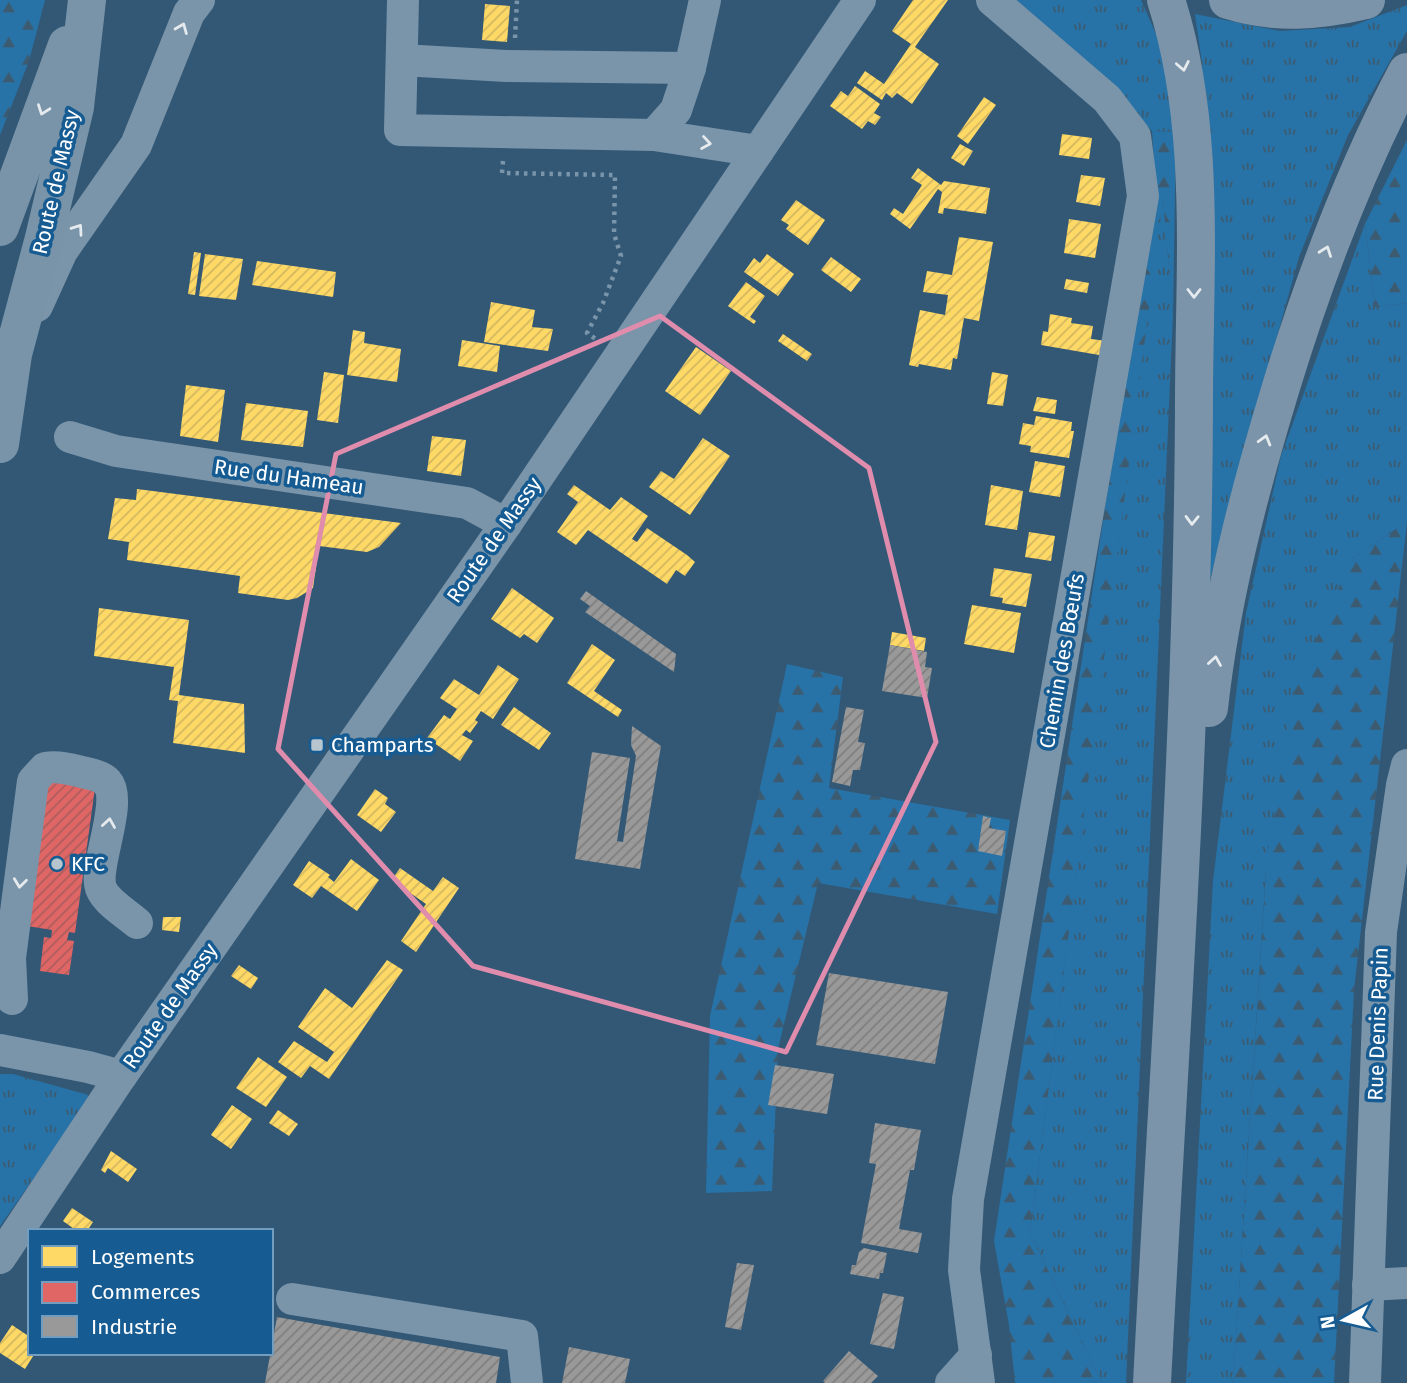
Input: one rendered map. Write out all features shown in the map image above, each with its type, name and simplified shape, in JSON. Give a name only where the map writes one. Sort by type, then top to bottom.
[{"type":"highway","points":[[1152,1383],[1181,850],[1194,442],[1194,200],[1191,120],[1182,60],[1166,0]]},
{"type":"highway","points":[[1228,0],[1267,10],[1291,11],[1318,10],[1366,0]]},
{"type":"highway","points":[[1165,1383],[1196,851],[1214,663],[1263,446],[1303,315],[1368,152],[1407,72]]},
{"type":"main road","name":"Route de Massy","points":[[0,227],[85,0]]},
{"type":"main road","name":"Route de Massy","points":[[0,444],[13,354],[75,107],[85,0]]},
{"type":"street","points":[[13,354],[52,278],[62,251],[136,145],[188,13],[199,0]]},
{"type":"street","points":[[403,0],[400,130],[654,135],[758,151]]},
{"type":"street","points":[[654,135],[676,110],[690,68],[705,0]]},
{"type":"street","name":"Route de Massy","points":[[0,1258],[121,1076],[506,524],[860,0]]},
{"type":"street","name":"Chemin des Bœufs","points":[[977,1369],[964,1270],[968,1199],[1143,196],[1135,136],[1107,99],[992,0]]},
{"type":"street","points":[[401,60],[506,66],[690,68]]},
{"type":"street","name":"Rue du Hameau","points":[[69,437],[117,451],[467,503],[506,524]]},
{"type":"street","name":"Rue Denis Papin","points":[[1365,1383],[1381,932],[1407,765]]},
{"type":"street","points":[[12,999],[10,958],[33,781],[45,768],[93,774],[106,781],[111,790],[111,808],[100,885],[107,898],[137,923]]},
{"type":"street","name":"Route de Massy","points":[[0,1050],[121,1076]]},
{"type":"street","points":[[1368,1285],[1407,1283]]},
{"type":"street","points":[[292,1299],[522,1336],[527,1383]]},
{"type":"street","points":[[951,1383],[977,1369]]},
{"type":"path","points":[[506,66],[506,54],[514,55],[517,0]]},
{"type":"path","points":[[503,132],[502,173],[615,175],[614,234],[621,257],[603,303],[587,334],[620,356]]},
{"type":"highlighted area","points":[[660,316],[869,468],[936,742],[786,1052],[473,966],[278,749],[336,454]]},
{"type":"green space","points":[[0,0],[45,0],[29,61],[0,135]]},
{"type":"green space","points":[[1012,0],[1141,0],[1160,43],[1176,132],[1152,131],[1096,71]]},
{"type":"green space","points":[[1407,5],[1407,31],[1348,135],[1299,257],[1207,590],[1202,63],[1195,14],[1280,31],[1350,27]]},
{"type":"green space","points":[[1152,131],[1176,132],[1173,314],[1163,199],[1030,1233],[1102,1383],[1015,1383],[1009,1325],[994,1241],[1155,177]]},
{"type":"green space","points":[[1407,140],[1407,303],[1375,307],[1365,224]]},
{"type":"green space","points":[[1163,194],[1173,314],[1126,1383],[1102,1383],[1030,1233]]},
{"type":"green space","points":[[1365,224],[1375,307],[1407,303],[1407,522],[1351,559],[1266,870],[1233,1383],[1186,1383],[1213,881],[1246,613],[1281,456]]},
{"type":"green space","points":[[1407,522],[1354,990],[1334,1383],[1233,1383],[1267,856],[1294,691],[1351,559]]},
{"type":"green space","points":[[787,664],[843,677],[829,788],[1010,820],[997,914],[818,883],[778,1049],[772,1191],[706,1193],[710,1016]]},
{"type":"green space","points":[[0,1074],[13,1074],[92,1096],[0,1226]]},
{"type":"building: Logements","points":[[913,0],[948,0],[915,47],[939,64],[912,104],[897,93],[892,98],[886,93],[882,100],[857,83],[865,71],[884,84],[911,44],[892,31]]},
{"type":"building: Logements","points":[[485,4],[510,6],[507,42],[482,40]]},
{"type":"building: Logements","points":[[855,86],[880,104],[874,113],[881,117],[875,125],[868,121],[862,129],[830,106],[841,91],[848,96]]},
{"type":"building: Logements","points":[[984,97],[996,105],[968,144],[957,136]]},
{"type":"building: Logements","points":[[1062,134],[1092,138],[1089,159],[1059,155]]},
{"type":"building: Logements","points":[[960,144],[973,151],[964,166],[951,158]]},
{"type":"building: Logements","points":[[918,168],[941,185],[944,181],[990,188],[986,214],[944,208],[943,214],[938,213],[942,192],[938,189],[910,229],[890,214],[894,208],[903,214],[922,185],[911,178]]},
{"type":"building: Logements","points":[[1081,175],[1105,178],[1100,206],[1076,202]]},
{"type":"building: Logements","points":[[796,200],[825,220],[808,245],[786,229],[789,225],[781,220]]},
{"type":"building: Logements","points":[[1069,219],[1101,224],[1095,258],[1064,253]]},
{"type":"building: Logements","points":[[959,237],[993,242],[979,321],[964,318],[957,359],[953,358],[951,370],[919,364],[918,367],[909,365],[920,310],[945,315],[948,295],[923,292],[927,271],[952,275]]},
{"type":"building: Logements","points":[[194,252],[201,253],[195,295],[188,294]]},
{"type":"building: Logements","points":[[205,254],[243,259],[236,300],[199,296]]},
{"type":"building: Logements","points":[[767,254],[794,274],[778,296],[744,272],[754,258],[760,263]]},
{"type":"building: Logements","points":[[831,257],[861,279],[851,292],[821,270]]},
{"type":"building: Logements","points":[[257,261],[336,272],[333,297],[252,285]]},
{"type":"building: Logements","points":[[1066,279],[1089,283],[1087,293],[1064,289]]},
{"type":"building: Logements","points":[[746,282],[765,296],[750,317],[756,321],[754,324],[728,306]]},
{"type":"building: Logements","points":[[491,302],[535,310],[532,327],[553,329],[548,351],[484,342]]},
{"type":"building: Logements","points":[[1050,314],[1072,318],[1071,323],[1093,326],[1091,339],[1107,341],[1105,356],[1041,345],[1043,331],[1048,332]]},
{"type":"building: Logements","points":[[353,330],[365,332],[364,343],[401,349],[397,382],[347,375]]},
{"type":"building: Logements","points":[[783,334],[812,354],[807,361],[778,341]]},
{"type":"building: Logements","points":[[462,340],[500,346],[497,372],[458,366]]},
{"type":"building: Logements","points":[[696,347],[731,371],[700,415],[665,391]]},
{"type":"building: Logements","points":[[324,372],[344,375],[338,423],[317,420]]},
{"type":"building: Logements","points":[[992,372],[1008,375],[1003,406],[987,404]]},
{"type":"building: Logements","points":[[186,385],[225,390],[218,442],[180,436]]},
{"type":"building: Logements","points":[[1037,397],[1057,400],[1055,414],[1033,411]]},
{"type":"building: Logements","points":[[246,403],[308,411],[303,447],[241,440]]},
{"type":"building: Logements","points":[[1036,416],[1072,422],[1071,431],[1074,431],[1069,458],[1030,452],[1031,446],[1019,444],[1023,423],[1034,425]]},
{"type":"building: Logements","points":[[432,436],[466,440],[461,476],[427,471]]},
{"type":"building: Logements","points":[[703,438],[730,456],[690,515],[649,487],[661,471],[674,479]]},
{"type":"building: Logements","points":[[1035,461],[1065,466],[1060,497],[1029,492]]},
{"type":"building: Logements","points":[[574,485],[610,510],[621,497],[648,516],[632,539],[637,542],[647,528],[687,555],[695,562],[685,576],[676,570],[667,584],[588,530],[576,545],[557,532],[578,502],[567,494]]},
{"type":"building: Logements","points":[[991,485],[1023,491],[1017,530],[985,525]]},
{"type":"building: Logements","points":[[137,489],[401,523],[379,547],[367,552],[319,546],[313,588],[288,600],[238,593],[240,576],[127,560],[129,542],[108,539],[115,498],[136,500]]},
{"type":"building: Logements","points":[[1029,532],[1055,536],[1051,561],[1025,557]]},
{"type":"building: Logements","points":[[994,568],[1032,574],[1026,607],[1002,603],[1003,598],[990,596]]},
{"type":"building: Logements","points":[[512,588],[554,618],[537,643],[524,634],[520,638],[491,619]]},
{"type":"building: Logements","points":[[972,605],[1021,613],[1014,653],[964,644]]},
{"type":"building: Logements","points":[[99,608],[189,620],[179,695],[244,704],[245,753],[173,743],[178,701],[169,700],[174,667],[94,656]]},
{"type":"building: Logements","points":[[892,632],[926,638],[924,651],[890,645]]},
{"type":"building: Logements","points":[[592,644],[615,660],[594,691],[622,710],[618,717],[567,683]]},
{"type":"building: Logements","points":[[498,665],[519,679],[493,719],[481,711],[475,720],[478,722],[470,733],[466,730],[462,735],[473,741],[460,761],[427,738],[444,715],[450,719],[457,709],[440,698],[454,679],[479,695]]},
{"type":"building: Logements","points":[[514,707],[551,733],[539,750],[501,725]]},
{"type":"building: Logements","points":[[375,789],[388,798],[385,804],[396,812],[381,832],[357,815]]},
{"type":"building: Logements","points":[[351,859],[379,880],[357,911],[321,886],[312,898],[293,885],[309,861],[330,875],[328,877],[334,882]]},
{"type":"building: Logements","points":[[400,868],[433,891],[443,877],[459,888],[416,952],[401,941],[426,904],[396,883],[398,881],[393,878]]},
{"type":"building: Logements","points":[[163,917],[181,917],[179,932],[162,930]]},
{"type":"building: Logements","points":[[387,960],[403,970],[329,1079],[310,1066],[301,1078],[278,1062],[294,1041],[327,1062],[334,1052],[298,1027],[325,988],[352,1008]]},
{"type":"building: Logements","points":[[239,965],[258,978],[251,989],[231,976]]},
{"type":"building: Logements","points":[[258,1057],[287,1077],[266,1107],[236,1088]]},
{"type":"building: Logements","points":[[232,1105],[252,1119],[231,1149],[211,1135]]},
{"type":"building: Logements","points":[[278,1110],[298,1124],[289,1136],[269,1123]]},
{"type":"building: Logements","points":[[111,1151],[137,1169],[128,1182],[108,1168],[105,1173],[101,1170]]},
{"type":"building: Logements","points":[[72,1208],[93,1222],[88,1229],[74,1229],[63,1221]]},
{"type":"building: Logements","points":[[12,1325],[28,1336],[28,1355],[34,1355],[25,1369],[0,1353],[0,1343]]},
{"type":"building: Commerces","name":"KFC","points":[[42,780],[95,788],[75,933],[69,932],[67,940],[74,941],[69,975],[40,971],[44,937],[51,938],[52,930],[21,925]]},
{"type":"building: Industrie","points":[[586,591],[676,654],[674,672],[585,612],[590,606],[580,599]]},
{"type":"building: Industrie","points":[[890,645],[927,652],[925,667],[932,668],[927,698],[882,691]]},
{"type":"building: Industrie","points":[[846,707],[864,710],[858,742],[865,743],[860,770],[853,770],[850,786],[832,782]]},
{"type":"building: Industrie","points":[[632,726],[661,746],[640,869],[575,859],[592,752],[630,758],[617,841],[623,842],[636,756],[631,745]]},
{"type":"building: Industrie","points":[[983,816],[991,818],[989,828],[1006,831],[1002,856],[978,851]]},
{"type":"building: Industrie","points":[[829,973],[948,992],[935,1064],[816,1045]]},
{"type":"building: Industrie","points":[[775,1065],[834,1074],[827,1114],[768,1105]]},
{"type":"building: Industrie","points":[[875,1123],[921,1130],[899,1229],[922,1233],[918,1253],[861,1243],[876,1164],[869,1163]]},
{"type":"building: Industrie","points":[[864,1248],[887,1253],[879,1279],[850,1274],[852,1265],[856,1265],[859,1252]]},
{"type":"building: Industrie","points":[[737,1263],[754,1265],[741,1330],[725,1327]]},
{"type":"building: Industrie","points":[[883,1293],[904,1297],[894,1349],[870,1344]]},
{"type":"building: Industrie","points":[[277,1317],[500,1357],[496,1383],[265,1383],[270,1355],[273,1355]]},
{"type":"building: Industrie","points":[[569,1347],[630,1359],[625,1383],[562,1383]]},
{"type":"building: Industrie","points":[[849,1351],[878,1376],[871,1383],[825,1383],[823,1381]]},
{"type":"place","name":"Champarts","points":[[317,745]]},
{"type":"place","name":"KFC","points":[[57,864]]}]
